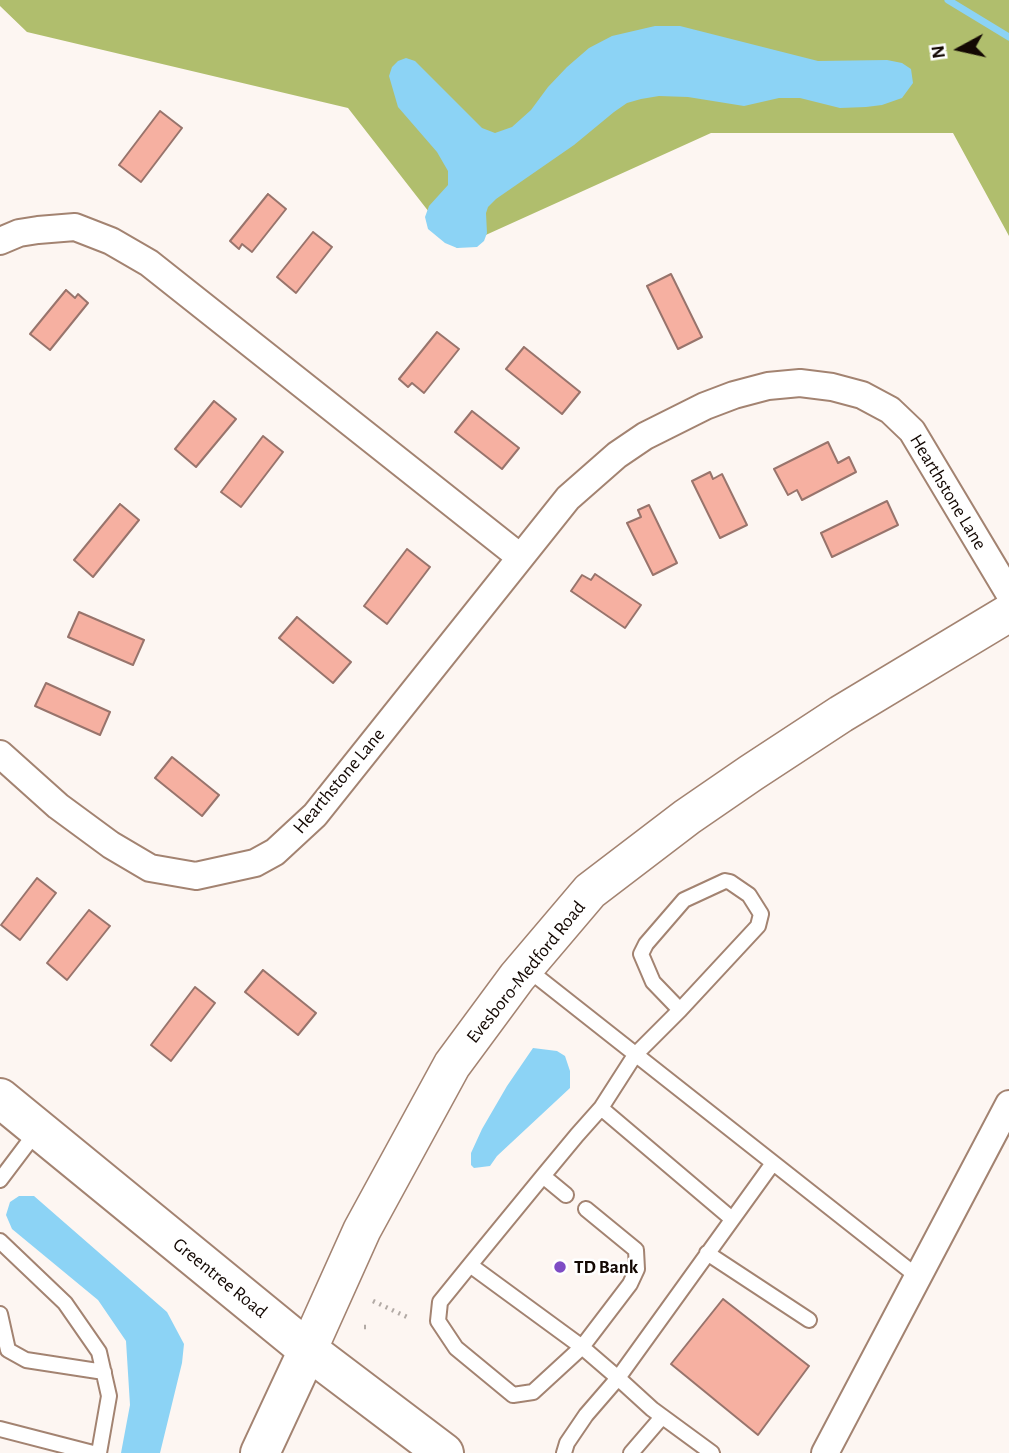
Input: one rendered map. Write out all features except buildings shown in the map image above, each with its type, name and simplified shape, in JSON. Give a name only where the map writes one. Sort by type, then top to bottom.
[{"type":"main road","name":"Greentree Road","points":[[12,1113],[308,1350],[444,1453]]},
{"type":"main road","points":[[260,1453],[308,1350]]},
{"type":"street","points":[[0,241],[19,233],[75,227],[111,242],[149,263],[520,557]]},
{"type":"street","name":"Hearthstone Lane","points":[[0,754],[58,806],[111,845],[150,868],[196,876],[234,870],[255,863],[275,852],[315,815],[568,498],[617,455],[645,436],[734,395],[768,386],[800,383],[832,387],[862,395],[890,410],[912,431],[1009,593]]},
{"type":"street","name":"Evesboro-Medford Road","points":[[308,1350],[362,1230],[452,1065],[526,967],[590,891],[687,817],[841,714],[1009,613]]},
{"type":"street","points":[[825,1453],[918,1277],[1003,1130],[1009,1104]]},
{"type":"lane","points":[[586,1209],[636,1250],[638,1269],[630,1284],[582,1347],[533,1392],[513,1395],[456,1349],[438,1321],[440,1303],[601,1108],[635,1055],[680,1010],[758,926],[761,915],[748,895],[730,882],[725,881],[684,900],[653,935],[641,954],[653,982],[680,1010]]},
{"type":"lane","points":[[526,967],[918,1277]]},
{"type":"lane","points":[[601,1108],[732,1219]]},
{"type":"lane","points":[[0,1180],[12,1113]]},
{"type":"lane","points":[[564,1453],[567,1443],[586,1415],[618,1378],[773,1163]]},
{"type":"lane","points":[[543,1177],[566,1195]]},
{"type":"lane","points":[[0,1241],[65,1303],[99,1352],[109,1396],[99,1453]]},
{"type":"lane","points":[[707,1252],[809,1320]]},
{"type":"lane","points":[[470,1265],[582,1347],[662,1417],[712,1453]]},
{"type":"lane","points":[[0,1314],[8,1350],[26,1360],[103,1372]]},
{"type":"lane","points":[[631,1453],[662,1417]]},
{"type":"lane","points":[[0,1429],[93,1453]]},
{"type":"path","points":[[373,1301],[407,1317]]},
{"type":"green space","points":[[0,0],[1009,0],[1009,236],[953,133],[711,133],[457,248],[348,108],[27,32],[0,6]]},
{"type":"water","points":[[655,26],[680,26],[818,61],[887,60],[902,63],[911,69],[913,83],[902,98],[866,107],[840,108],[800,98],[779,98],[744,106],[688,97],[659,96],[627,103],[574,145],[496,199],[488,207],[487,233],[484,241],[477,247],[457,248],[445,243],[428,229],[425,217],[429,206],[448,185],[448,171],[437,152],[398,107],[389,76],[398,61],[406,58],[415,61],[482,128],[495,133],[512,127],[531,110],[548,87],[589,48],[612,36]]},
{"type":"water","points":[[533,1048],[557,1051],[565,1056],[570,1071],[570,1088],[497,1156],[490,1166],[474,1168],[471,1165],[471,1153],[482,1129]]},
{"type":"water","points":[[19,1196],[34,1196],[167,1312],[184,1344],[182,1363],[160,1453],[121,1453],[130,1405],[126,1341],[98,1300],[12,1229],[6,1215],[10,1202]]},
{"type":"waterway","points":[[948,0],[1009,37]]},
{"type":"place","name":"TD Bank","points":[[560,1267]]}]
